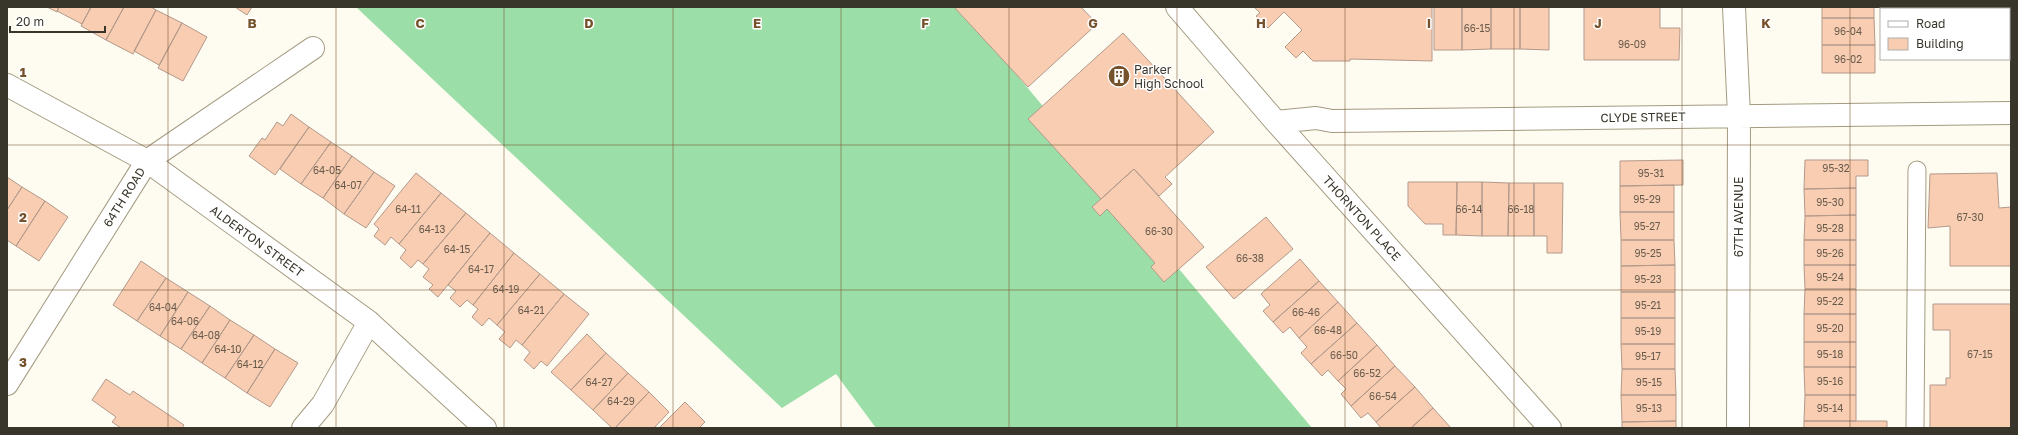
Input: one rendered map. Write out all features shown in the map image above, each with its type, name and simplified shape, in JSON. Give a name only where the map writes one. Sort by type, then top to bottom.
[{"type":"street","name":"THORNTON PLACE","points":[[1177,7],[1276,122],[1550,428]]},
{"type":"street","name":"67TH AVENUE","points":[[1734,7],[1738,116],[1738,428]]},
{"type":"street","name":"64TH ROAD","points":[[7,384],[146,161],[313,48]]},
{"type":"street","name":"ALDERTON STREET","points":[[7,85],[146,161],[369,322],[485,428]]},
{"type":"street","name":"CLYDE STREET","points":[[1276,122],[1316,118],[1332,121],[2011,114]]},
{"type":"street","points":[[303,428],[322,404],[369,322]]},
{"type":"lane","points":[[1915,428],[1917,170]]},
{"type":"green space","points":[[356,7],[960,7],[1312,428],[876,428],[836,374],[782,408]]},
{"type":"building","points":[[47,7],[59,7],[57,12]]},
{"type":"building","points":[[59,7],[91,7],[82,24],[57,11]]},
{"type":"building","points":[[91,7],[124,7],[106,40],[81,26]]},
{"type":"building","points":[[124,7],[151,7],[156,10],[133,54],[106,40]]},
{"type":"building","points":[[235,7],[252,7],[247,15]]},
{"type":"building","points":[[954,7],[1081,7],[1097,24],[1028,87]]},
{"type":"building","points":[[1254,7],[1432,7],[1432,61],[1350,59],[1350,61],[1313,61],[1303,51],[1296,58],[1285,47],[1302,30],[1284,12],[1268,28],[1256,16],[1260,13]]},
{"type":"building","points":[[1434,7],[1462,7],[1462,50],[1434,50]]},
{"type":"building","points":[[1462,7],[1491,7],[1491,49],[1462,50]]},
{"type":"building","points":[[1491,7],[1520,7],[1520,49],[1491,49]]},
{"type":"building","points":[[1520,7],[1549,7],[1549,50],[1520,49]]},
{"type":"building","points":[[1584,7],[1660,7],[1660,28],[1680,28],[1679,60],[1584,60]]},
{"type":"building","points":[[1822,7],[1874,7],[1874,18],[1822,18]]},
{"type":"building","points":[[2011,7],[2011,55],[2010,8],[1957,8]]},
{"type":"building","points":[[156,10],[182,23],[159,65],[134,51]]},
{"type":"building","points":[[1822,18],[1874,18],[1875,45],[1822,45]]},
{"type":"building","points":[[182,23],[207,37],[183,81],[158,68]]},
{"type":"building","name":"Parker High School","points":[[1123,33],[1214,132],[1165,177],[1172,184],[1159,196],[1134,169],[1101,199],[1028,119]]},
{"type":"building","points":[[1822,45],[1875,45],[1875,73],[1822,73]]},
{"type":"building","points":[[291,114],[309,127],[275,175],[249,156],[262,138],[265,140],[277,122],[283,126]]},
{"type":"building","points":[[309,127],[331,142],[301,184],[280,169]]},
{"type":"building","points":[[331,142],[352,156],[323,198],[301,184]]},
{"type":"building","points":[[352,156],[374,172],[344,214],[323,198]]},
{"type":"building","points":[[1683,160],[1683,185],[1620,186],[1620,161]]},
{"type":"building","points":[[1805,160],[1868,160],[1868,176],[1856,176],[1856,188],[1804,189]]},
{"type":"building","points":[[1134,169],[1204,247],[1164,282],[1151,267],[1155,263],[1107,209],[1100,216],[1092,207]]},
{"type":"building","points":[[374,172],[395,186],[366,228],[344,214]]},
{"type":"building","points":[[416,173],[441,193],[399,244],[391,237],[385,245],[374,236],[379,229],[374,224]]},
{"type":"building","points":[[1997,173],[1999,208],[2011,207],[2011,266],[1950,266],[1950,226],[1928,228],[1930,174]]},
{"type":"building","points":[[7,177],[22,187],[7,210]]},
{"type":"building","points":[[1408,182],[1457,182],[1456,235],[1443,235],[1443,224],[1425,224],[1408,206]]},
{"type":"building","points":[[1457,182],[1482,182],[1482,236],[1456,235]]},
{"type":"building","points":[[1482,182],[1509,183],[1508,236],[1482,236]]},
{"type":"building","points":[[1509,183],[1534,183],[1534,236],[1508,236]]},
{"type":"building","points":[[1534,183],[1563,183],[1562,253],[1547,253],[1547,236],[1534,236]]},
{"type":"building","points":[[1674,185],[1674,212],[1620,212],[1620,186]]},
{"type":"building","points":[[22,187],[45,201],[16,246],[7,240],[7,210]]},
{"type":"building","points":[[1856,188],[1856,215],[1805,216],[1804,189]]},
{"type":"building","points":[[441,193],[466,213],[423,264],[418,260],[411,268],[400,258],[406,250],[399,244]]},
{"type":"building","points":[[45,201],[68,217],[39,261],[16,246]]},
{"type":"building","points":[[1620,212],[1674,212],[1674,240],[1621,240]]},
{"type":"building","points":[[466,213],[490,233],[438,297],[429,289],[433,285],[423,277],[429,269],[423,264]]},
{"type":"building","points":[[1856,215],[1856,240],[1804,240],[1805,216]]},
{"type":"building","points":[[1266,217],[1293,249],[1234,299],[1206,267]]},
{"type":"building","points":[[490,233],[514,253],[473,305],[467,300],[460,307],[450,298],[456,291],[448,285]]},
{"type":"building","points":[[1621,240],[1674,240],[1675,265],[1621,266]]},
{"type":"building","points":[[1804,240],[1856,240],[1856,265],[1804,265]]},
{"type":"building","points":[[514,253],[540,274],[497,325],[489,318],[482,326],[472,317],[478,309],[473,305]]},
{"type":"building","points":[[1300,259],[1319,281],[1273,322],[1263,311],[1270,305],[1261,294]]},
{"type":"building","points":[[141,261],[166,278],[137,321],[113,305]]},
{"type":"building","points":[[1675,265],[1675,292],[1621,292],[1621,266]]},
{"type":"building","points":[[1804,265],[1856,265],[1856,289],[1805,289]]},
{"type":"building","points":[[540,274],[564,294],[522,345],[516,340],[510,348],[499,339],[505,332],[497,325]]},
{"type":"building","points":[[166,278],[188,292],[160,336],[137,321]]},
{"type":"building","points":[[1319,281],[1338,302],[1299,338],[1290,327],[1283,333],[1273,322]]},
{"type":"building","points":[[1805,289],[1856,289],[1856,314],[1804,314]]},
{"type":"building","points":[[188,292],[210,306],[181,349],[160,336]]},
{"type":"building","points":[[1621,292],[1675,292],[1675,318],[1621,318]]},
{"type":"building","points":[[564,294],[589,314],[547,366],[541,361],[534,369],[524,360],[530,352],[522,345]]},
{"type":"building","points":[[1338,302],[1357,323],[1311,364],[1301,353],[1307,347],[1299,338]]},
{"type":"building","points":[[1933,304],[2011,304],[2011,428],[1930,428],[1930,385],[1946,385],[1946,378],[1950,378],[1950,330],[1933,330]]},
{"type":"building","points":[[210,306],[230,320],[202,363],[181,349]]},
{"type":"building","points":[[1804,314],[1856,314],[1856,342],[1804,342]]},
{"type":"building","points":[[1621,318],[1675,318],[1675,344],[1621,344]]},
{"type":"building","points":[[230,320],[254,335],[225,378],[202,363]]},
{"type":"building","points":[[1357,323],[1377,345],[1338,381],[1328,370],[1322,376],[1311,364]]},
{"type":"building","points":[[587,334],[606,353],[571,390],[551,372]]},
{"type":"building","points":[[254,335],[275,349],[247,393],[225,378]]},
{"type":"building","points":[[1804,342],[1856,342],[1856,367],[1804,367]]},
{"type":"building","points":[[1621,344],[1675,344],[1675,369],[1622,369]]},
{"type":"building","points":[[1377,345],[1395,366],[1351,406],[1341,394],[1346,389],[1338,381]]},
{"type":"building","points":[[275,349],[298,363],[270,407],[247,393]]},
{"type":"building","points":[[606,353],[628,373],[593,410],[571,390]]},
{"type":"building","points":[[1395,366],[1415,387],[1376,422],[1368,413],[1361,418],[1351,406]]},
{"type":"building","points":[[1804,367],[1856,367],[1856,395],[1805,395]]},
{"type":"building","points":[[1622,369],[1675,369],[1676,395],[1621,395]]},
{"type":"building","points":[[628,373],[649,392],[615,428],[612,428],[593,410]]},
{"type":"building","points":[[106,379],[130,395],[133,391],[184,425],[182,428],[121,428],[112,422],[116,417],[92,400]]},
{"type":"building","points":[[1415,387],[1433,408],[1411,428],[1381,428],[1376,422]]},
{"type":"building","points":[[649,392],[669,412],[654,428],[615,428]]},
{"type":"building","points":[[1621,395],[1676,395],[1676,421],[1622,422]]},
{"type":"building","points":[[1805,395],[1856,395],[1856,421],[1804,421]]},
{"type":"building","points":[[685,402],[705,422],[699,428],[659,428]]},
{"type":"building","points":[[1433,408],[1451,428],[1411,428]]},
{"type":"building","points":[[1676,421],[1676,428],[1622,428],[1622,422]]},
{"type":"building","points":[[1804,421],[1887,421],[1887,428],[1804,428]]},
{"type":"place","name":"Parker High School","points":[[1119,76]]}]
